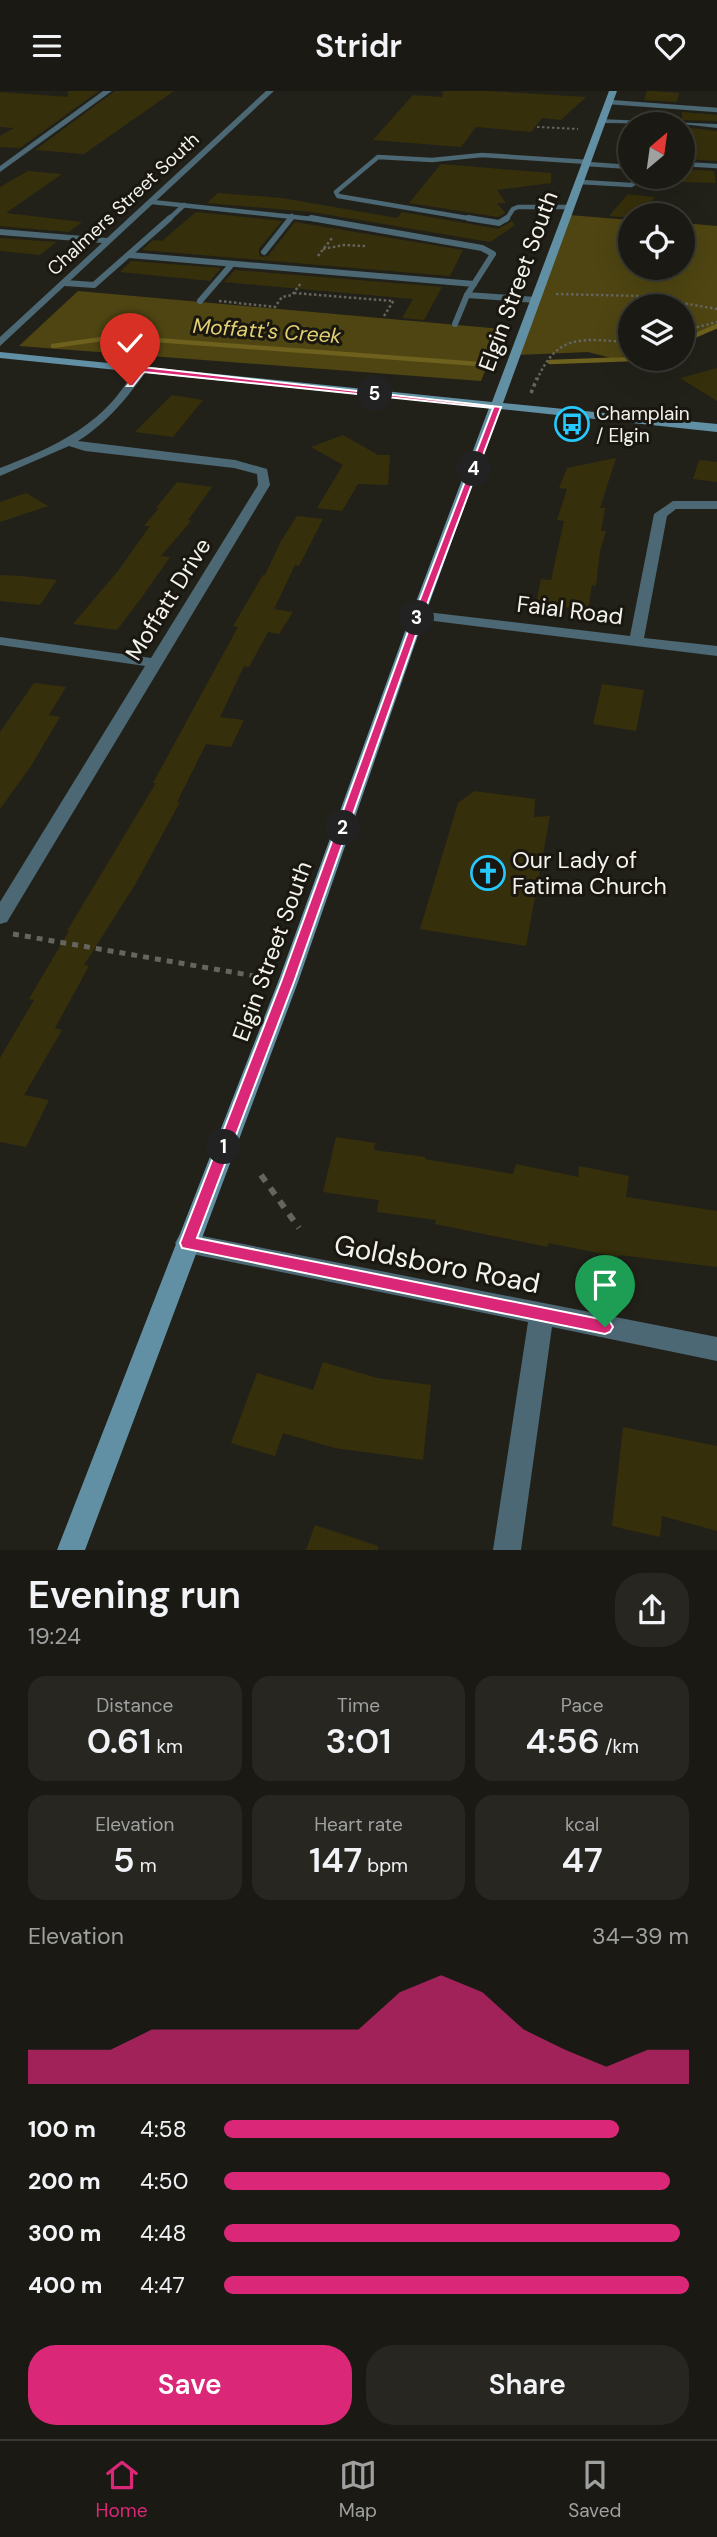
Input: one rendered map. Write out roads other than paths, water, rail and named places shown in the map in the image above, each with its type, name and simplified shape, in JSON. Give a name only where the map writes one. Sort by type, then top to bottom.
[{"type":"street","points":[[0,170],[108,91]]},
{"type":"street","name":"Chalmers Street South","points":[[0,343],[270,91]]},
{"type":"street","name":"Elgin Street South","points":[[71,1550],[288,982],[418,615],[498,407],[613,91]]},
{"type":"street","points":[[603,121],[618,122]]},
{"type":"street","points":[[695,125],[717,126]]},
{"type":"street","points":[[0,232],[109,241]]},
{"type":"street","points":[[0,355],[717,428]]},
{"type":"street","points":[[0,472],[68,442],[111,411],[142,369]]},
{"type":"street","name":"Moffatt Drive","points":[[0,917],[264,485],[263,472],[235,464],[85,447],[68,442]]},
{"type":"street","points":[[636,641],[661,514],[674,505],[717,505]]},
{"type":"street","name":"Faial Road","points":[[418,615],[717,651]]},
{"type":"street","points":[[0,641],[154,663]]},
{"type":"street","name":"Goldsboro Road","points":[[187,1243],[717,1349]]},
{"type":"street","points":[[507,1550],[541,1315]]},
{"type":"lane","points":[[607,91],[613,91]]},
{"type":"lane","points":[[609,102],[717,110]]},
{"type":"lane","points":[[571,207],[518,207],[513,209],[504,222],[499,223],[338,196],[336,192],[378,157],[432,160],[482,155],[618,166]]},
{"type":"lane","points":[[588,162],[618,161]]},
{"type":"lane","points":[[695,165],[717,166]]},
{"type":"lane","points":[[580,182],[618,184]]},
{"type":"lane","points":[[152,202],[292,216],[482,248],[493,254],[467,295],[455,324]]},
{"type":"lane","points":[[65,283],[94,285],[184,205]]},
{"type":"lane","points":[[264,252],[292,216]]},
{"type":"lane","points":[[128,255],[474,284]]},
{"type":"lane","points":[[200,301],[232,264]]},
{"type":"lane","points":[[467,295],[536,300]]},
{"type":"waterway","name":"Moffatt's Creek","points":[[695,335],[717,326]]},
{"type":"waterway","name":"Moffatt's Creek","points":[[53,346],[116,337],[479,364]]},
{"type":"waterway","name":"Moffatt's Creek","points":[[550,362],[618,360]]},
{"type":"place","name":"Champlain / Elgin","points":[[572,424]]},
{"type":"place","name":"Our Lady of Fatima Church","points":[[488,873]]}]
